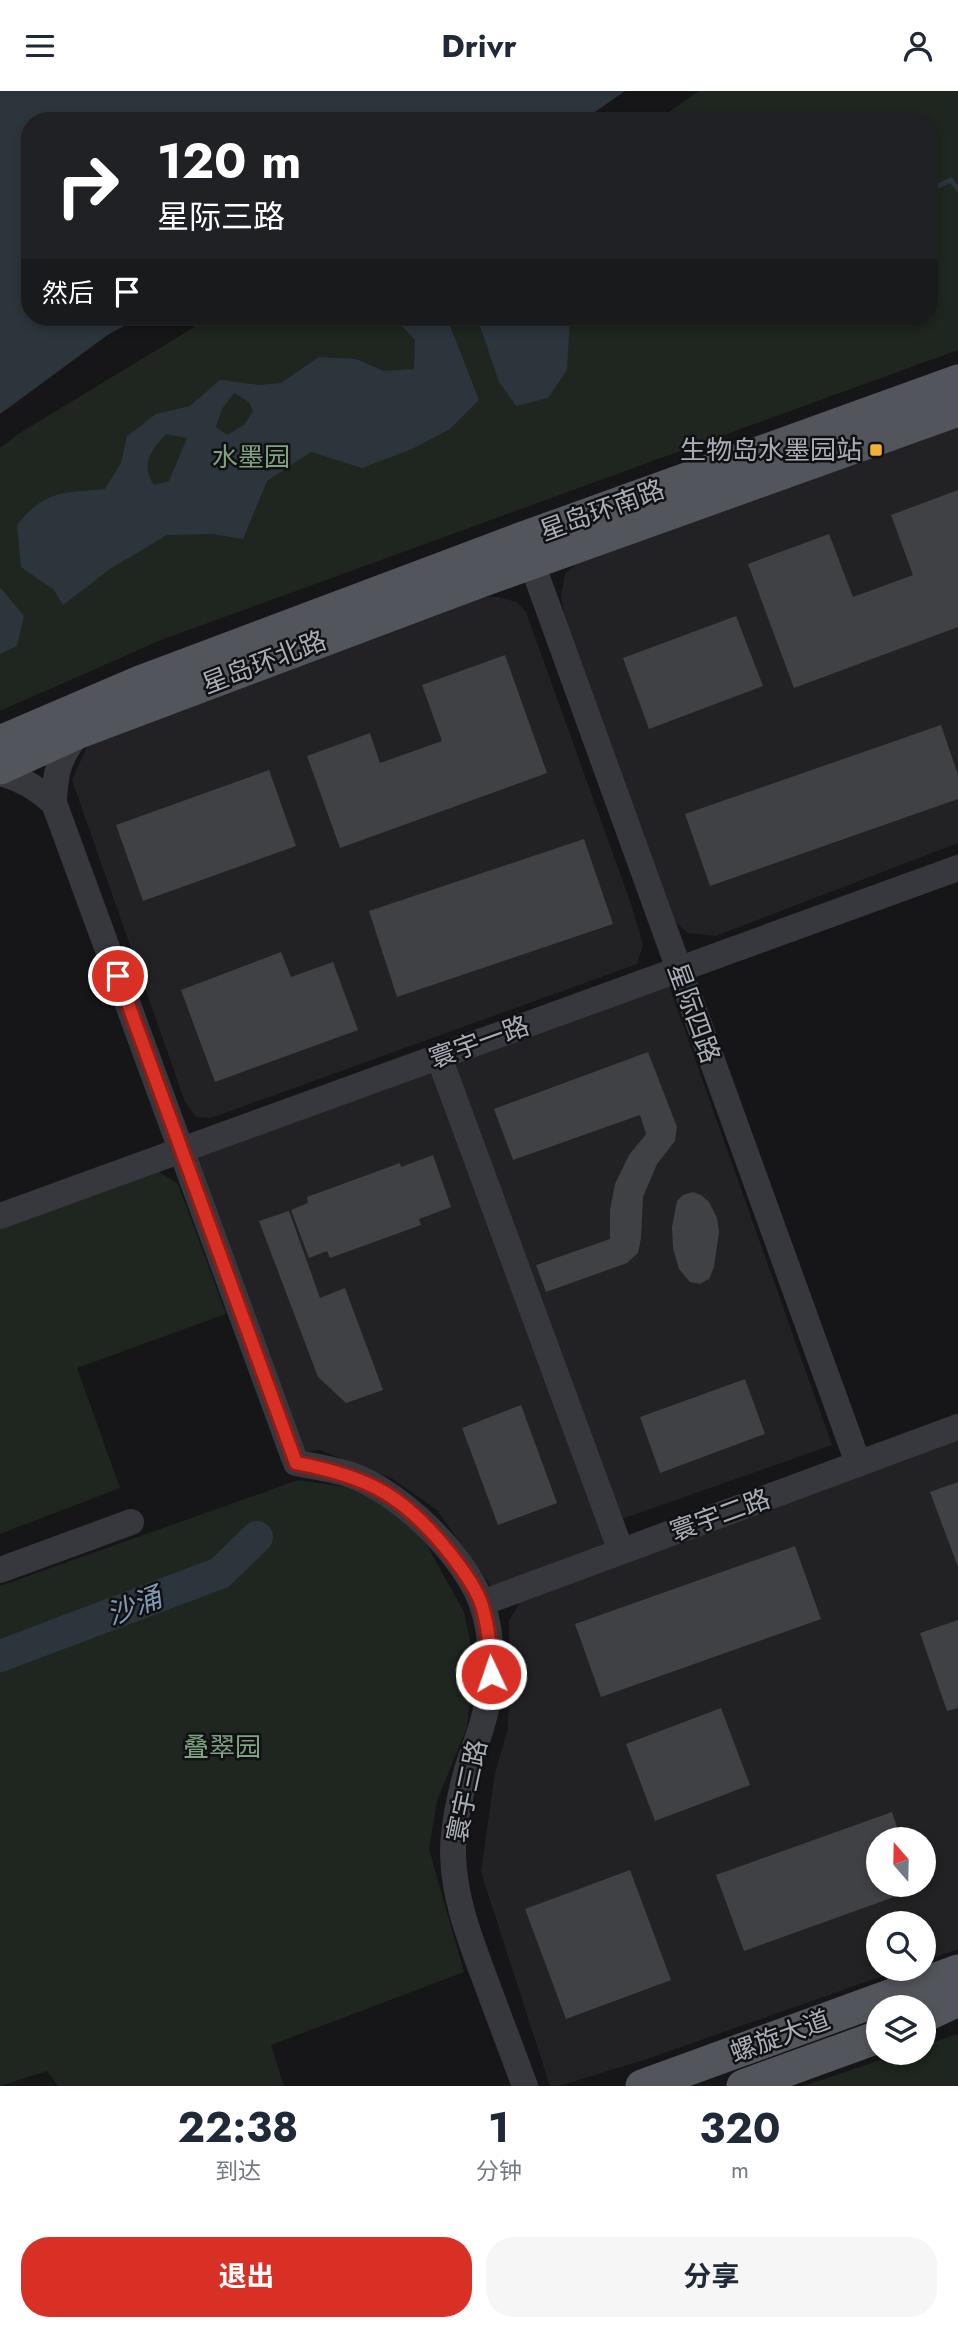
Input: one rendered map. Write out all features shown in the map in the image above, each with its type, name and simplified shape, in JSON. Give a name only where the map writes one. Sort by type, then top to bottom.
[{"type":"main road","name":"星岛环南路","points":[[527,550],[958,381]]},
{"type":"main road","name":"星岛环南路","points":[[527,550],[958,410]]},
{"type":"main road","name":"星岛环北路","points":[[0,771],[79,732],[527,550]]},
{"type":"main road","name":"星岛环北路","points":[[0,742],[140,682],[527,550]]},
{"type":"main road","name":"螺旋大道","points":[[642,2086],[958,1971]]},
{"type":"main road","points":[[936,2012],[958,2000]]},
{"type":"main road","points":[[936,2014],[958,2008]]},
{"type":"main road","name":"螺旋大道","points":[[743,2086],[866,2041]]},
{"type":"street","name":"星际四路","points":[[527,550],[858,1463]]},
{"type":"street","points":[[79,732],[59,761],[54,803],[183,1150]]},
{"type":"street","points":[[0,771],[31,784],[54,803]]},
{"type":"street","name":"寰宇一路","points":[[0,1216],[958,868]]},
{"type":"street","points":[[439,1057],[621,1551]]},
{"type":"street","name":"寰宇三路","points":[[183,1150],[296,1463],[349,1475],[380,1489],[407,1508],[427,1526],[454,1558],[482,1603],[489,1635],[491,1674],[486,1713],[466,1774],[457,1821],[453,1851],[456,1889],[471,1942],[525,2086]]},
{"type":"street","name":"寰宇二路","points":[[482,1603],[958,1427]]},
{"type":"street","points":[[0,1570],[131,1522]]},
{"type":"shaded area","points":[[0,91],[625,91],[595,112],[21,112],[21,326],[124,326],[109,334],[0,414]]},
{"type":"shaded area","points":[[402,326],[450,326],[479,400],[450,429],[412,449],[362,468],[311,452],[267,481],[243,539],[212,534],[167,535],[110,569],[63,605],[54,590],[21,567],[17,525],[36,505],[46,499],[66,493],[105,489],[121,463],[127,436],[156,414],[190,406],[220,380],[259,385],[281,383],[319,357],[356,359],[384,371],[414,369],[415,340]],"holes":[[[234,393],[249,402],[253,411],[244,425],[227,435],[216,427],[222,409]],[[166,434],[187,438],[169,481],[154,485],[148,464],[156,446]]]},
{"type":"shaded area","points":[[480,326],[569,326],[567,370],[548,398],[516,406],[499,382]]},
{"type":"shaded area","points":[[958,426],[958,843],[716,936],[688,933],[676,923],[566,625],[561,596],[565,574],[579,562]]},
{"type":"shaded area","points":[[0,587],[24,616],[17,646],[0,654]]},
{"type":"shaded area","points":[[479,597],[498,597],[517,602],[526,612],[631,904],[643,945],[637,964],[211,1118],[196,1117],[185,1102],[72,780],[89,742]]},
{"type":"shaded area","points":[[668,983],[832,1445],[619,1520],[450,1065]]},
{"type":"shaded area","points":[[432,1072],[609,1545],[493,1589],[437,1510],[391,1478],[320,1450],[301,1453],[195,1159]]},
{"type":"shaded area","points":[[958,1441],[958,1949],[936,1957],[936,1911],[866,1911],[866,1981],[869,1981],[647,2059],[559,2086],[550,2086],[481,1872],[495,1773],[508,1729],[509,1621],[521,1600]]},
{"type":"green space","name":"水墨园","points":[[699,91],[958,91],[958,350],[161,640],[0,711],[0,448],[18,434],[196,326],[938,326],[938,112],[669,112]]},
{"type":"green space","points":[[153,1168],[178,1184],[226,1314],[77,1368],[120,1488],[0,1534],[0,1223]]},
{"type":"green space","name":"叠翠园","points":[[298,1480],[365,1490],[420,1533],[464,1612],[474,1660],[467,1727],[437,1801],[429,1849],[464,1972],[271,2045],[284,2086],[58,2086],[47,2071],[0,2086],[0,1586]]},
{"type":"green space","points":[[958,2034],[958,2086],[804,2086],[866,2065],[936,2065],[936,2041]]},
{"type":"building","points":[[958,490],[958,627],[794,688],[748,564],[829,534],[853,597],[913,575],[891,515]]},
{"type":"building","points":[[736,616],[763,686],[649,729],[623,658]]},
{"type":"building","points":[[505,655],[547,773],[340,848],[307,756],[370,733],[380,763],[442,741],[422,685]]},
{"type":"building","points":[[941,725],[958,775],[958,799],[710,886],[685,814]]},
{"type":"building","points":[[269,770],[296,846],[143,901],[116,825]]},
{"type":"building","points":[[584,839],[613,924],[397,997],[369,911]]},
{"type":"building","points":[[281,952],[291,977],[333,962],[358,1030],[215,1082],[181,990]]},
{"type":"building","points":[[648,1052],[677,1127],[675,1141],[657,1164],[643,1197],[638,1253],[627,1263],[546,1292],[536,1265],[610,1239],[610,1210],[615,1184],[629,1155],[646,1134],[640,1115],[513,1160],[494,1109]]},
{"type":"building","points":[[433,1155],[451,1207],[419,1219],[421,1225],[330,1258],[327,1251],[309,1258],[291,1210],[308,1203],[307,1197],[400,1163],[401,1167]]},
{"type":"building","points":[[693,1192],[709,1202],[717,1218],[719,1232],[714,1267],[709,1279],[700,1284],[690,1282],[679,1269],[673,1248],[672,1227],[677,1201],[683,1195]]},
{"type":"building","points":[[289,1211],[320,1298],[345,1288],[383,1390],[346,1403],[318,1377],[259,1221]]},
{"type":"building","points":[[745,1379],[765,1434],[660,1473],[640,1417]]},
{"type":"building","points":[[521,1405],[557,1503],[498,1525],[462,1428]]},
{"type":"building","points":[[958,1482],[958,1567],[930,1492]]},
{"type":"building","points":[[795,1546],[821,1619],[601,1697],[575,1624]]},
{"type":"building","points":[[958,1620],[958,1708],[947,1711],[920,1633]]},
{"type":"building","points":[[721,1708],[750,1785],[655,1821],[626,1744]]},
{"type":"building","points":[[892,1812],[897,1827],[866,1827],[866,1897],[894,1897],[744,1951],[716,1875]]},
{"type":"building","points":[[630,1870],[671,1980],[566,2019],[525,1909]]},
{"type":"waterway","points":[[938,186],[951,180],[958,189]]},
{"type":"waterway","name":"沙涌","points":[[0,1656],[220,1573],[257,1537]]},
{"type":"place","name":"生物岛水墨园站","points":[[876,450]]},
{"type":"route","points":[[118,976],[296,1463],[349,1475],[380,1489],[427,1526],[467,1576],[482,1603],[489,1635],[491,1674]]}]
